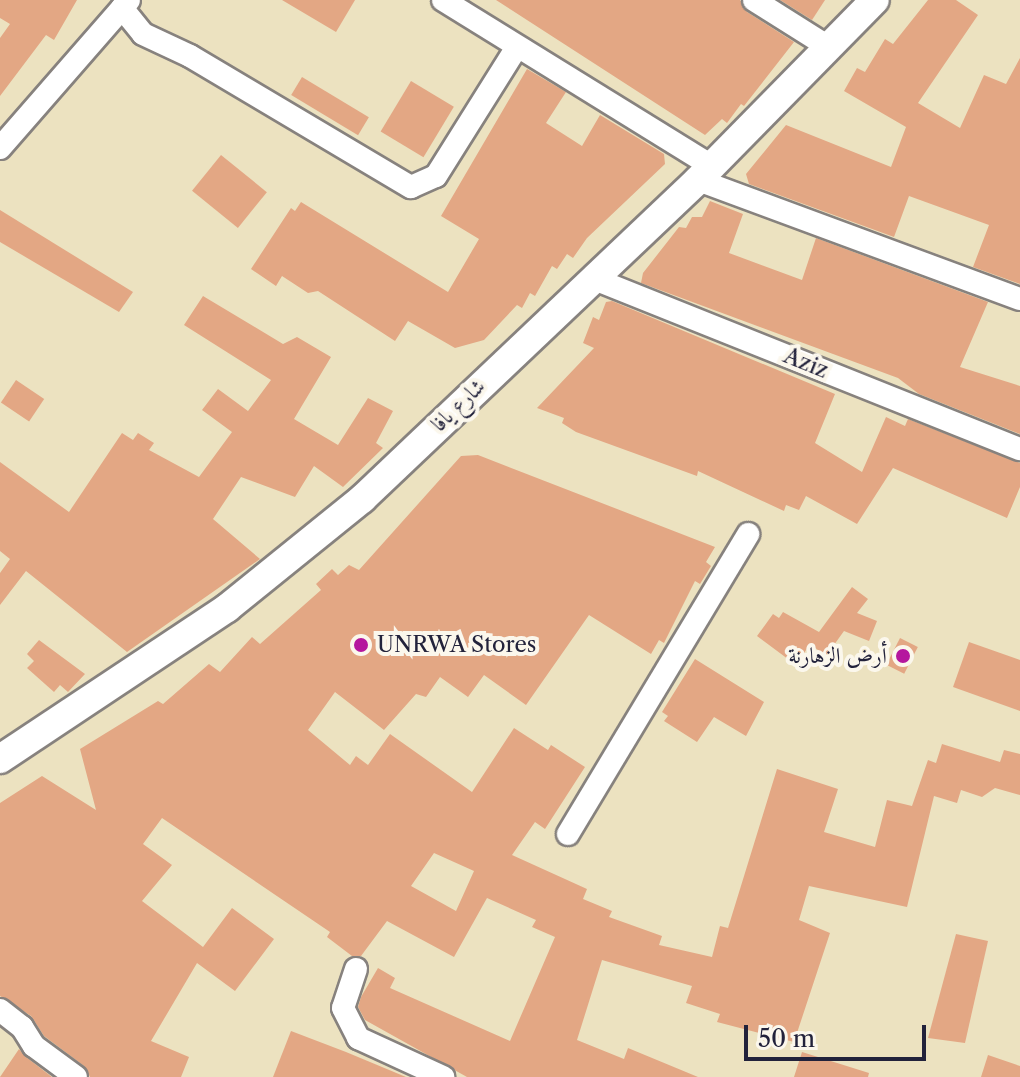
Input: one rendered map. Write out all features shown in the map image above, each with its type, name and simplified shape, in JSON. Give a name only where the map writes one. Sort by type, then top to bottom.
[{"type":"street","points":[[443,0],[704,172],[1020,299]]},
{"type":"street","points":[[754,0],[827,46]]},
{"type":"street","name":"شارع يافا","points":[[0,759],[227,608],[362,499],[704,172],[875,0]]},
{"type":"street","points":[[0,148],[126,4],[143,34],[190,56],[411,187],[436,176],[517,47]]},
{"type":"street","name":"Aziz","points":[[592,278],[1020,449]]},
{"type":"street","points":[[568,834],[748,534]]},
{"type":"street","points":[[356,969],[343,1008],[358,1038],[443,1077]]},
{"type":"street","points":[[0,1010],[22,1027],[34,1046],[76,1077]]},
{"type":"building","points":[[0,0],[77,0],[54,40],[46,35],[0,96],[0,38],[10,24],[0,18]]},
{"type":"building","points":[[282,0],[355,0],[336,32]]},
{"type":"building","points":[[496,0],[740,0],[747,12],[794,42],[744,106],[741,104],[727,123],[722,119],[705,135]]},
{"type":"building","points":[[780,0],[825,0],[812,20]]},
{"type":"building","points":[[928,0],[956,0],[978,15],[918,103],[960,128],[984,75],[1006,84],[1020,58],[1020,284],[973,267],[989,225],[909,196],[894,237],[749,184],[746,174],[786,125],[891,167],[906,127],[844,91],[857,68],[865,72],[885,39],[893,44]]},
{"type":"building","points":[[527,69],[566,92],[546,123],[582,146],[600,115],[664,154],[665,164],[587,238],[573,258],[567,254],[557,269],[552,266],[535,296],[530,293],[522,308],[517,305],[484,340],[455,348],[408,321],[395,341],[318,291],[308,293],[282,276],[276,286],[251,269],[291,208],[295,211],[301,202],[448,292],[479,239],[441,216]]},
{"type":"building","points":[[302,77],[369,117],[358,135],[291,95]]},
{"type":"building","points":[[411,81],[454,107],[423,157],[381,132]]},
{"type":"building","points":[[221,155],[267,192],[238,228],[192,191]]},
{"type":"building","points":[[710,201],[743,214],[729,253],[802,280],[816,238],[988,302],[960,367],[1020,386],[1020,434],[919,394],[898,378],[641,283],[643,273],[679,227],[686,228],[692,217],[702,217]]},
{"type":"building","points":[[0,210],[133,292],[119,312],[0,242]]},
{"type":"building","points":[[203,296],[283,344],[297,337],[331,357],[294,419],[338,445],[368,398],[393,411],[376,443],[383,448],[343,487],[314,466],[295,497],[241,477],[213,519],[260,559],[127,652],[26,571],[0,605],[0,573],[10,559],[0,551],[0,462],[69,512],[122,433],[133,440],[138,433],[154,443],[149,450],[199,477],[232,432],[202,410],[218,389],[248,411],[271,380],[184,325]]},
{"type":"building","points":[[612,301],[835,394],[815,443],[862,472],[886,417],[905,426],[908,419],[1020,463],[1020,487],[1007,518],[893,468],[857,524],[806,496],[799,510],[786,505],[784,511],[698,471],[697,476],[576,432],[562,423],[564,418],[537,408],[594,348],[583,343],[593,317],[599,320],[606,302]]},
{"type":"building","points":[[16,380],[44,399],[29,421],[1,402]]},
{"type":"building","points":[[478,455],[715,547],[706,562],[711,566],[700,584],[695,581],[664,643],[659,640],[651,654],[589,615],[526,705],[484,675],[468,697],[440,677],[426,697],[416,694],[384,730],[335,692],[308,730],[350,765],[356,756],[368,765],[390,734],[472,792],[514,728],[548,750],[551,745],[585,767],[545,829],[535,822],[512,855],[587,889],[583,899],[612,911],[609,917],[662,936],[659,945],[712,957],[720,926],[728,928],[777,769],[838,789],[824,832],[875,847],[887,800],[912,806],[928,760],[936,763],[942,744],[1000,762],[1004,750],[1020,754],[1020,795],[995,788],[982,797],[961,790],[957,803],[934,796],[907,907],[809,886],[799,920],[830,933],[794,1042],[717,1022],[720,1014],[686,1003],[692,986],[602,960],[577,1040],[624,1059],[628,1048],[698,1077],[467,1077],[365,1020],[358,1007],[361,997],[378,968],[395,978],[390,988],[510,1041],[555,937],[532,927],[536,920],[487,898],[454,957],[387,921],[361,956],[352,956],[327,937],[330,932],[162,818],[143,844],[172,865],[142,901],[203,947],[232,908],[274,939],[235,991],[197,963],[151,1041],[189,1057],[181,1077],[90,1077],[84,1066],[44,1036],[31,1016],[0,996],[0,803],[42,776],[96,810],[80,749],[158,701],[163,704],[209,664],[220,672],[252,637],[260,644],[321,590],[316,584],[332,569],[338,575],[349,565],[359,570],[461,456]],"holes":[[[434,853],[474,871],[456,911],[411,886]]]},
{"type":"building","points":[[852,587],[868,599],[857,613],[877,621],[869,641],[844,631],[826,656],[810,644],[796,665],[757,636],[773,614],[779,618],[783,612],[819,632]]},
{"type":"building","name":"أرض الزهارنة","points":[[900,638],[918,647],[904,674],[886,665]]},
{"type":"building","points":[[39,640],[85,674],[68,692],[60,685],[54,692],[27,668],[34,661],[27,654]]},
{"type":"building","points":[[969,642],[1020,660],[1020,711],[953,687]]},
{"type":"building","points":[[695,659],[764,702],[746,736],[714,717],[697,742],[664,721],[668,716],[662,712]]},
{"type":"building","points":[[956,934],[988,941],[965,1043],[928,1038]]},
{"type":"building","points":[[291,1031],[346,1052],[406,1077],[273,1077]]},
{"type":"building","points":[[19,1049],[26,1057],[52,1077],[0,1077]]},
{"type":"building","points":[[802,1052],[869,1073],[868,1077],[794,1077]]},
{"type":"building","points":[[988,1055],[1020,1066],[1020,1077],[981,1077]]},
{"type":"place","name":"UNRWA Stores","points":[[361,645]]},
{"type":"place","name":"أرض الزهارنة","points":[[903,656]]}]
